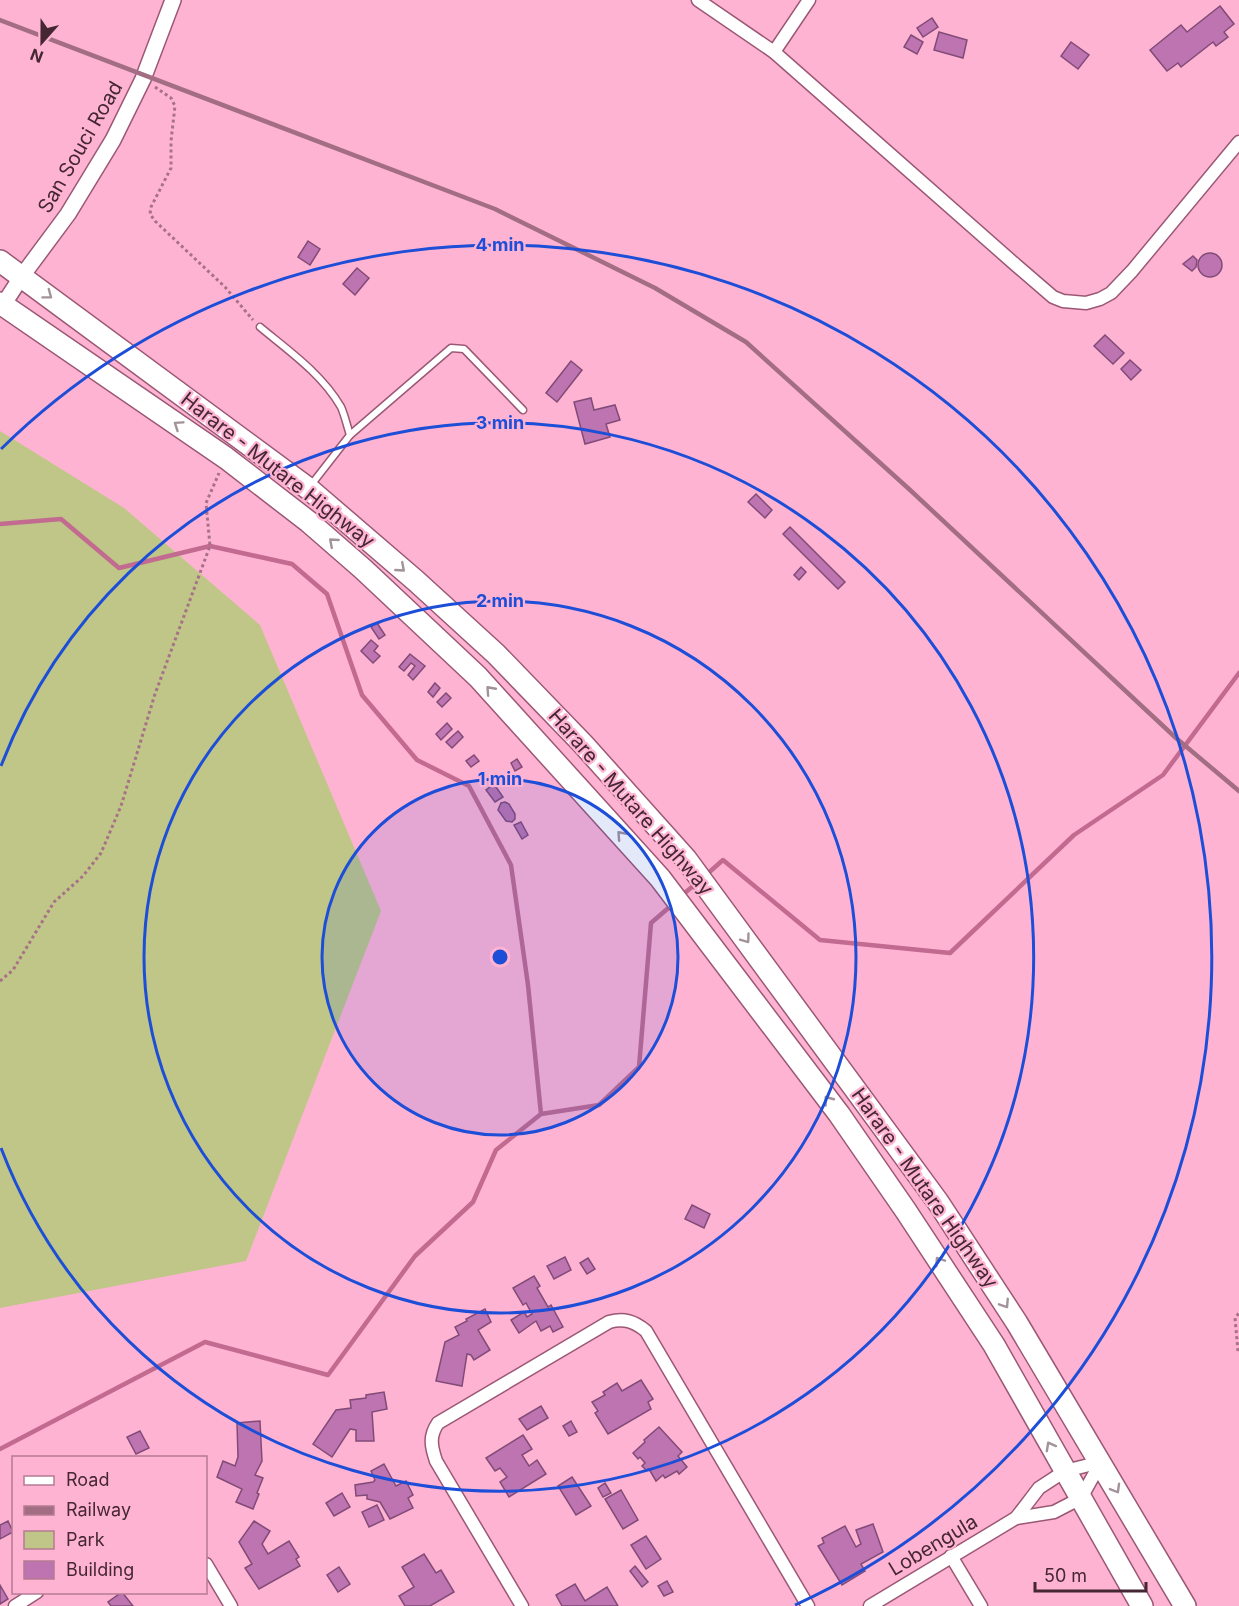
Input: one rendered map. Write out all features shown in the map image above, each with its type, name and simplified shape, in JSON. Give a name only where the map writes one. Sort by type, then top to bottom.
[{"type":"highway","name":"Harare - Mutare Highway","points":[[0,261],[309,489],[416,581],[496,654],[584,744],[686,859],[938,1202],[1017,1323],[1185,1606]]},
{"type":"highway","name":"Harare - Mutare Highway","points":[[1,304],[226,458],[309,522],[363,568],[478,677],[660,878],[686,909],[839,1114],[906,1211],[994,1345],[1142,1606]]},
{"type":"street","name":"San Souci Road","points":[[1,304],[68,214],[113,140],[143,79],[173,0]]},
{"type":"street","points":[[698,0],[774,52],[1017,266],[1053,297],[1063,301],[1086,303],[1111,293],[1132,272],[1239,142]]},
{"type":"street","points":[[774,52],[809,0]]},
{"type":"street","points":[[522,1606],[436,1461],[430,1439],[433,1430],[438,1423],[468,1405],[598,1328],[618,1319],[629,1320],[646,1331],[808,1606]]},
{"type":"street","points":[[1081,1498],[1101,1462]]},
{"type":"street","name":"Lobengula","points":[[1016,1518],[1039,1488],[1065,1472],[1101,1462]]},
{"type":"street","name":"Lobengula","points":[[870,1606],[1016,1518],[1054,1512],[1081,1498]]},
{"type":"street","points":[[951,1556],[981,1606]]},
{"type":"street","points":[[207,1566],[231,1606]]},
{"type":"street","points":[[15,1606],[35,1594]]},
{"type":"lane","points":[[260,327],[318,377],[340,407],[350,435]]},
{"type":"lane","points":[[309,489],[350,435],[451,348],[464,349],[523,410]]},
{"type":"path","points":[[143,79],[171,98],[175,106],[171,168],[151,207],[150,214],[225,287],[260,327]]},
{"type":"path","points":[[0,981],[13,970],[54,902],[83,876],[101,853],[121,806],[155,694],[210,546],[206,503],[226,458]]},
{"type":"path","points":[[1238,1351],[1235,1318],[1239,1313]]},
{"type":"green space","points":[[0,431],[124,508],[260,625],[381,911],[246,1261],[0,1308]]},
{"type":"building","points":[[1220,6],[1234,24],[1224,32],[1228,37],[1216,46],[1213,42],[1181,67],[1178,63],[1167,71],[1150,50],[1181,25],[1187,32]]},
{"type":"building","points":[[932,18],[938,27],[923,37],[917,28]]},
{"type":"building","points":[[939,32],[967,40],[963,58],[934,50]]},
{"type":"building","points":[[911,35],[923,42],[917,54],[904,47]]},
{"type":"building","points":[[1071,42],[1089,55],[1078,69],[1061,56]]},
{"type":"building","points":[[308,241],[320,249],[310,265],[298,257]]},
{"type":"building","points":[[1210,253],[1219,256],[1222,265],[1219,274],[1210,277],[1201,274],[1198,265],[1201,256]]},
{"type":"building","points":[[1193,256],[1197,260],[1196,267],[1192,271],[1183,264]]},
{"type":"building","points":[[357,268],[369,278],[355,295],[343,284]]},
{"type":"building","points":[[1105,335],[1124,353],[1113,364],[1094,346]]},
{"type":"building","points":[[1130,360],[1141,370],[1131,380],[1121,369]]},
{"type":"building","points":[[571,361],[582,370],[557,402],[546,393]]},
{"type":"building","points":[[591,398],[594,410],[615,405],[620,420],[606,424],[610,437],[585,444],[574,402]]},
{"type":"building","points":[[756,494],[772,510],[765,518],[748,502]]},
{"type":"building","points":[[790,527],[845,582],[838,589],[783,534]]},
{"type":"building","points":[[801,567],[806,572],[799,580],[794,575]]},
{"type":"building","points":[[377,623],[385,635],[379,639],[371,627]]},
{"type":"building","points":[[371,640],[378,646],[374,651],[380,656],[373,663],[361,651]]},
{"type":"building","points":[[410,654],[425,666],[413,680],[408,675],[415,666],[411,663],[404,671],[399,667]]},
{"type":"building","points":[[435,683],[440,688],[433,697],[428,692]]},
{"type":"building","points":[[446,693],[451,698],[442,707],[437,702]]},
{"type":"building","points":[[447,723],[452,729],[441,740],[436,734]]},
{"type":"building","points":[[458,731],[463,737],[452,748],[446,742]]},
{"type":"building","points":[[474,755],[479,761],[471,767],[466,761]]},
{"type":"building","points":[[517,759],[522,767],[515,771],[511,763]]},
{"type":"building","points":[[494,784],[503,797],[495,802],[486,790]]},
{"type":"building","points":[[505,802],[515,814],[512,822],[506,821],[498,810],[501,803]]},
{"type":"building","points":[[521,822],[528,835],[522,839],[514,825]]},
{"type":"building","points":[[692,1205],[710,1214],[704,1228],[685,1219]]},
{"type":"building","points":[[565,1257],[571,1270],[554,1279],[547,1266]]},
{"type":"building","points":[[588,1258],[595,1269],[587,1274],[580,1263]]},
{"type":"building","points":[[534,1276],[540,1286],[537,1288],[548,1307],[551,1305],[563,1327],[553,1332],[550,1326],[541,1331],[536,1321],[519,1333],[511,1320],[524,1312],[527,1317],[532,1314],[526,1303],[523,1305],[513,1288]]},
{"type":"building","points":[[485,1309],[491,1322],[478,1330],[490,1350],[474,1360],[471,1355],[467,1354],[462,1386],[436,1381],[445,1342],[459,1335],[455,1327]]},
{"type":"building","points":[[641,1380],[653,1399],[648,1402],[651,1409],[608,1434],[595,1413],[598,1411],[592,1402],[605,1395],[603,1392],[617,1383],[622,1391]]},
{"type":"building","points":[[384,1392],[387,1409],[372,1412],[374,1441],[356,1441],[356,1430],[350,1429],[332,1457],[313,1444],[336,1410],[351,1408],[350,1400]]},
{"type":"building","points":[[541,1406],[548,1418],[527,1430],[519,1419]]},
{"type":"building","points":[[260,1421],[262,1461],[255,1475],[263,1478],[253,1509],[236,1502],[242,1489],[217,1477],[223,1461],[235,1466],[238,1457],[237,1423]]},
{"type":"building","points":[[571,1421],[577,1432],[569,1436],[563,1426]]},
{"type":"building","points":[[659,1427],[682,1452],[678,1456],[687,1467],[679,1474],[677,1471],[665,1478],[663,1475],[656,1481],[649,1469],[646,1470],[642,1466],[645,1463],[633,1453]]},
{"type":"building","points":[[140,1431],[149,1448],[136,1454],[127,1437]]},
{"type":"building","points":[[523,1435],[532,1449],[522,1455],[529,1466],[537,1460],[546,1474],[509,1497],[500,1482],[507,1477],[500,1468],[495,1471],[486,1458]]},
{"type":"building","points":[[384,1464],[396,1486],[406,1481],[413,1495],[408,1498],[413,1508],[390,1519],[380,1502],[367,1499],[367,1495],[356,1496],[355,1485],[373,1482],[375,1480],[371,1471]]},
{"type":"building","points":[[572,1477],[591,1506],[576,1515],[558,1486]]},
{"type":"building","points":[[605,1483],[611,1493],[603,1497],[598,1488]]},
{"type":"building","points":[[621,1490],[638,1520],[623,1529],[605,1499]]},
{"type":"building","points":[[342,1493],[350,1507],[334,1516],[326,1503]]},
{"type":"building","points":[[377,1505],[384,1520],[369,1527],[362,1512]]},
{"type":"building","points":[[8,1521],[12,1533],[0,1539],[0,1525]]},
{"type":"building","points":[[254,1521],[270,1531],[262,1544],[268,1554],[289,1541],[299,1557],[296,1559],[300,1566],[259,1589],[245,1568],[252,1564],[239,1542]]},
{"type":"building","points":[[873,1524],[883,1552],[861,1564],[865,1571],[842,1585],[818,1546],[824,1543],[822,1538],[845,1526],[856,1547],[861,1544],[856,1530]]},
{"type":"building","points":[[646,1536],[661,1559],[646,1569],[631,1545]]},
{"type":"building","points":[[424,1554],[436,1573],[441,1570],[454,1592],[430,1606],[405,1606],[399,1596],[414,1587],[402,1567]]},
{"type":"building","points":[[635,1566],[648,1582],[642,1587],[630,1571]]},
{"type":"building","points":[[339,1567],[350,1584],[338,1592],[327,1575]]},
{"type":"building","points":[[667,1581],[673,1592],[664,1596],[658,1586]]},
{"type":"building","points":[[575,1584],[585,1601],[607,1587],[618,1606],[562,1606],[556,1595]]},
{"type":"building","points":[[0,1585],[8,1599],[0,1604]]},
{"type":"building","points":[[119,1594],[124,1594],[133,1606],[111,1606],[108,1602]]},
{"type":"waterway","points":[[0,524],[61,519],[119,568],[210,546],[292,564],[327,594],[362,695],[417,760],[469,786],[511,865],[528,985],[541,1114]]},
{"type":"waterway","points":[[706,875],[723,860],[820,940],[950,953],[1074,835],[1163,775],[1239,673]]},
{"type":"waterway","points":[[681,896],[698,882]]},
{"type":"waterway","points":[[0,1449],[205,1342],[328,1375],[415,1256],[473,1202],[496,1150],[541,1114],[599,1105],[639,1067],[651,923],[673,904]]},
{"type":"railway","points":[[0,20],[495,209],[655,288],[746,342],[909,489],[1176,738],[1239,791]]}]
